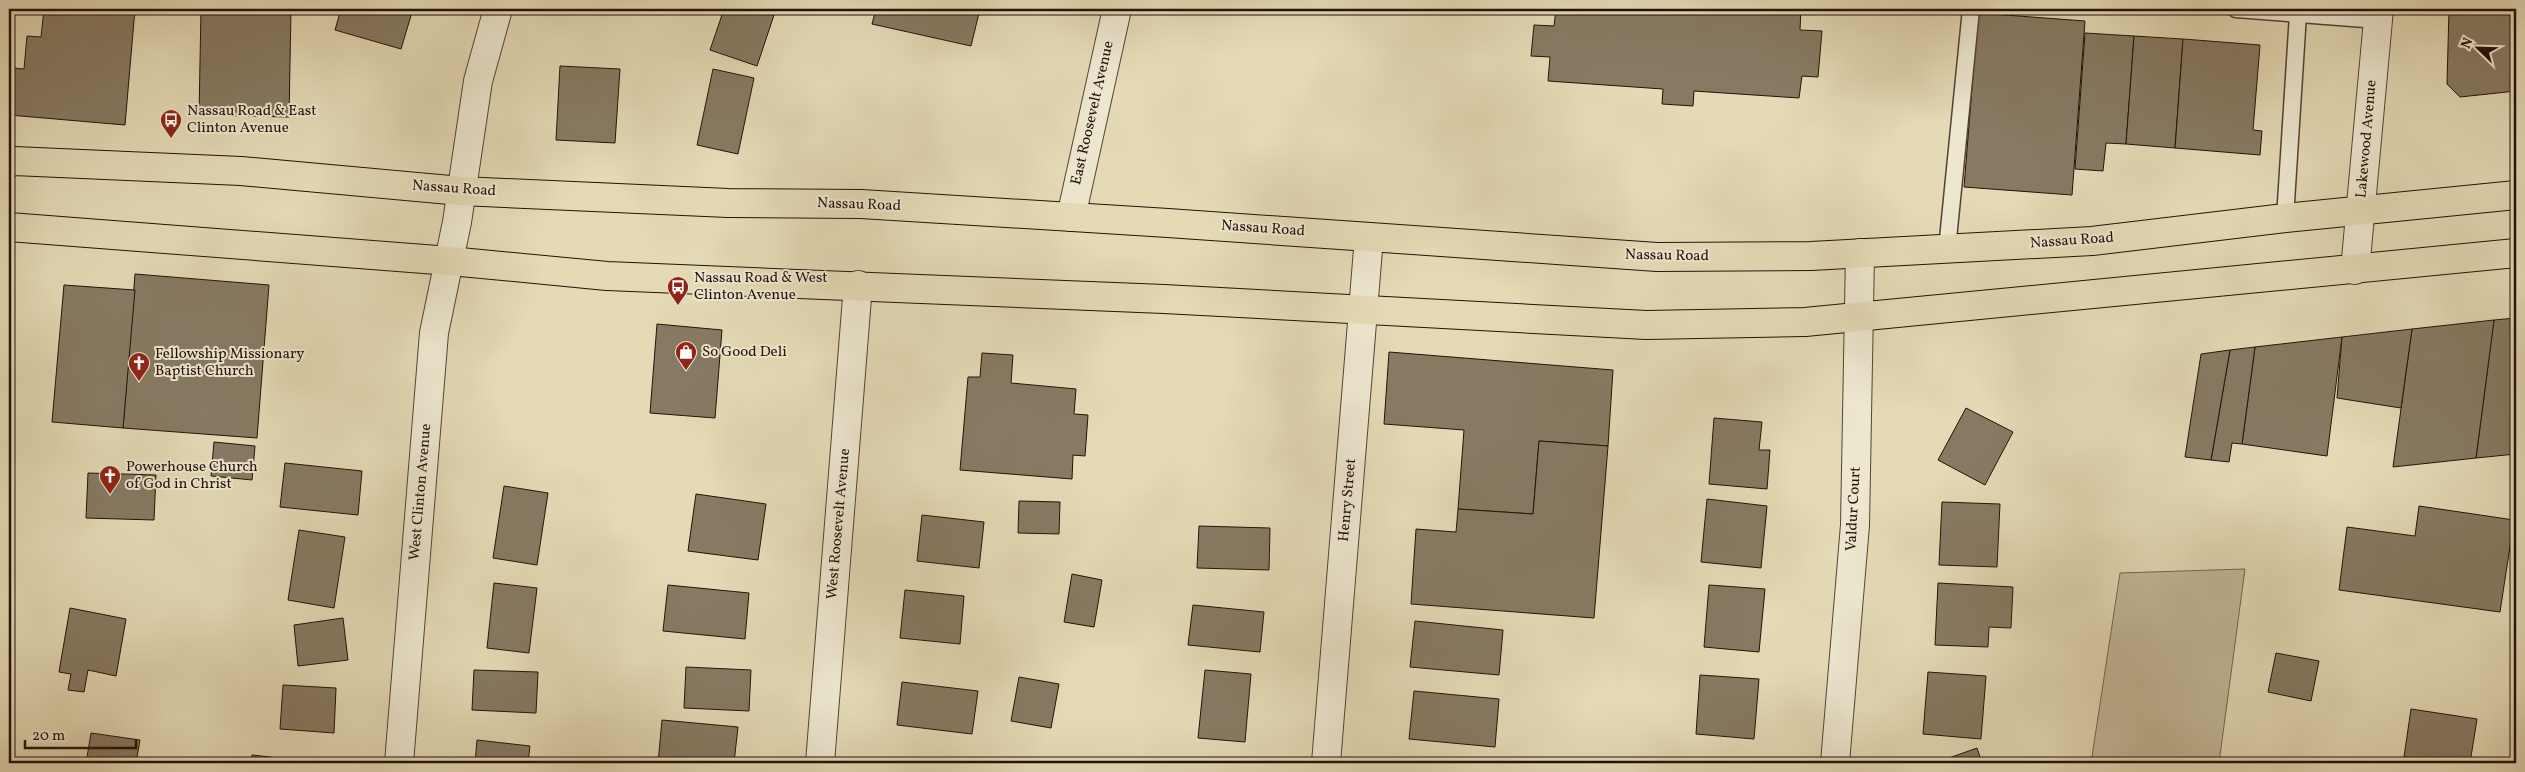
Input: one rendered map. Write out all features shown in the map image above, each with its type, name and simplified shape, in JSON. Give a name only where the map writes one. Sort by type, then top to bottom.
[{"type":"main road","name":"Nassau Road","points":[[9,163],[14,161],[240,171],[461,191],[728,203],[861,204],[1657,257],[1860,253],[2092,241],[2285,218],[2516,195]]},
{"type":"main road","points":[[9,227],[450,260],[607,276],[858,285],[1646,325],[1805,322],[2516,254]]},
{"type":"street","name":"West Clinton Avenue","points":[[399,763],[434,333],[457,222],[478,81],[498,9]]},
{"type":"street","name":"East Roosevelt Avenue","points":[[1070,217],[1117,9]]},
{"type":"street","name":"Lakewood Avenue","points":[[2355,270],[2378,15]]},
{"type":"street","name":"Henry Street","points":[[1326,763],[1369,237]]},
{"type":"street","name":"Valdur Court","points":[[1835,763],[1855,525],[1860,253]]},
{"type":"street","name":"West Roosevelt Avenue","points":[[820,763],[858,285]]},
{"type":"lane","points":[[1947,249],[1971,9]]},
{"type":"lane","points":[[2236,9],[2298,14],[2378,15]]},
{"type":"lane","points":[[2285,218],[2298,14]]},
{"type":"shaded area","points":[[2245,569],[2219,763],[2091,763],[2120,573]]},
{"type":"building","points":[[44,9],[135,9],[125,125],[9,115],[13,68],[24,69],[27,36],[41,37]]},
{"type":"building","points":[[201,9],[291,9],[289,117],[199,115]]},
{"type":"building","points":[[341,9],[413,9],[401,49],[335,30]]},
{"type":"building","points":[[724,9],[776,9],[757,66],[710,50]]},
{"type":"building","points":[[876,9],[980,9],[971,46],[872,24]]},
{"type":"building","points":[[1556,9],[1801,9],[1800,30],[1822,31],[1818,77],[1802,76],[1799,98],[1694,91],[1693,106],[1662,104],[1663,89],[1548,81],[1550,57],[1531,56],[1534,25],[1554,26]]},
{"type":"building","points":[[2449,9],[2516,9],[2516,91],[2460,97],[2447,84]]},
{"type":"building","points":[[1978,13],[2085,21],[2072,195],[1964,187]]},
{"type":"building","points":[[2085,33],[2134,36],[2126,144],[2106,143],[2103,171],[2075,169]]},
{"type":"building","points":[[2134,36],[2183,39],[2175,148],[2126,144]]},
{"type":"building","points":[[2183,39],[2260,45],[2253,130],[2262,131],[2260,155],[2175,148]]},
{"type":"building","points":[[560,66],[620,69],[615,143],[556,140]]},
{"type":"building","points":[[713,69],[754,78],[738,154],[697,145]]},
{"type":"building","points":[[135,274],[269,285],[257,438],[123,428]]},
{"type":"building","points":[[64,285],[135,290],[123,428],[52,422]]},
{"type":"building","points":[[2516,318],[2516,454],[2476,458],[2494,320]]},
{"type":"building","points":[[2494,320],[2476,458],[2393,467],[2412,329]]},
{"type":"building","name":"So Good Deli","points":[[657,324],[722,330],[715,418],[650,413]]},
{"type":"building","points":[[2412,329],[2401,408],[2337,398],[2342,337]]},
{"type":"building","points":[[2342,337],[2327,456],[2242,444],[2255,347]]},
{"type":"building","points":[[2255,347],[2242,444],[2232,443],[2229,462],[2211,460],[2230,350]]},
{"type":"building","points":[[2230,350],[2211,460],[2185,457],[2201,354]]},
{"type":"building","points":[[1389,352],[1613,370],[1608,446],[1539,441],[1533,514],[1458,509],[1464,430],[1384,424]]},
{"type":"building","points":[[982,353],[1013,355],[1011,383],[1076,389],[1074,414],[1088,415],[1085,456],[1073,455],[1072,479],[960,470],[968,377],[980,377]]},
{"type":"building","points":[[1966,408],[2013,432],[1985,485],[1938,460]]},
{"type":"building","points":[[1714,418],[1762,422],[1759,450],[1770,450],[1767,489],[1709,484]]},
{"type":"building","points":[[1539,441],[1608,446],[1594,618],[1411,604],[1416,529],[1456,532],[1458,509],[1533,514]]},
{"type":"building","points":[[214,442],[255,446],[252,480],[211,476]]},
{"type":"building","points":[[285,463],[362,471],[358,515],[280,507]]},
{"type":"building","points":[[88,473],[156,475],[154,520],[86,518]]},
{"type":"building","points":[[504,486],[548,493],[537,565],[493,558]]},
{"type":"building","points":[[696,494],[766,504],[758,560],[688,551]]},
{"type":"building","points":[[1707,499],[1767,506],[1761,568],[1701,562]]},
{"type":"building","points":[[1019,501],[1060,502],[1059,534],[1018,533]]},
{"type":"building","points":[[1942,502],[2000,504],[1997,567],[1939,565]]},
{"type":"building","points":[[2419,506],[2514,520],[2500,612],[2339,590],[2347,527],[2415,536]]},
{"type":"building","points":[[922,515],[984,522],[979,568],[917,561]]},
{"type":"building","points":[[1199,526],[1270,528],[1269,570],[1197,568]]},
{"type":"building","points":[[299,530],[345,537],[334,608],[288,600]]},
{"type":"building","points":[[1072,574],[1102,580],[1094,627],[1064,622]]},
{"type":"building","points":[[494,583],[537,588],[529,653],[487,648]]},
{"type":"building","points":[[1938,583],[2013,587],[2011,628],[1989,627],[1988,647],[1935,645]]},
{"type":"building","points":[[668,585],[749,593],[745,639],[663,631]]},
{"type":"building","points":[[1709,585],[1765,589],[1759,652],[1704,647]]},
{"type":"building","points":[[905,590],[964,596],[960,644],[900,638]]},
{"type":"building","points":[[1193,605],[1264,612],[1260,652],[1188,645]]},
{"type":"building","points":[[70,608],[126,619],[116,676],[88,670],[84,692],[68,690],[71,674],[59,672]]},
{"type":"building","points":[[343,618],[348,660],[298,666],[294,625]]},
{"type":"building","points":[[1415,621],[1503,630],[1499,675],[1410,667]]},
{"type":"building","points":[[2276,653],[2319,661],[2311,701],[2268,692]]},
{"type":"building","points":[[686,667],[751,670],[749,711],[684,708]]},
{"type":"building","points":[[474,670],[538,672],[536,713],[472,710]]},
{"type":"building","points":[[1205,670],[1251,674],[1245,742],[1198,738]]},
{"type":"building","points":[[1928,672],[1986,676],[1981,739],[1923,734]]},
{"type":"building","points":[[1700,675],[1759,679],[1754,739],[1696,734]]},
{"type":"building","points":[[1019,677],[1059,684],[1051,728],[1011,721]]},
{"type":"building","points":[[902,682],[978,691],[972,734],[897,725]]},
{"type":"building","points":[[283,685],[336,688],[334,733],[280,729]]},
{"type":"building","points":[[1414,691],[1499,699],[1495,747],[1409,739]]},
{"type":"building","points":[[2411,709],[2477,719],[2470,763],[2446,763],[2404,757]]},
{"type":"building","points":[[662,720],[738,727],[734,763],[658,763]]},
{"type":"building","points":[[91,733],[140,740],[136,763],[86,763]]},
{"type":"building","points":[[477,740],[530,746],[528,763],[475,763]]},
{"type":"building","points":[[1977,748],[1982,763],[1935,763]]},
{"type":"building","points":[[252,755],[323,763],[251,763]]},
{"type":"building","points":[[66,760],[86,763],[66,763]]},
{"type":"place","name":"Nassau Road & East Clinton Avenue","points":[[171,139]]},
{"type":"place","name":"Nassau Road & West Clinton Avenue","points":[[678,306]]},
{"type":"place","name":"So Good Deli","points":[[686,371]]},
{"type":"place","name":"Fellowship Missionary Baptist Church","points":[[139,382]]},
{"type":"place","name":"Powerhouse Church of God in Christ","points":[[110,495]]}]
